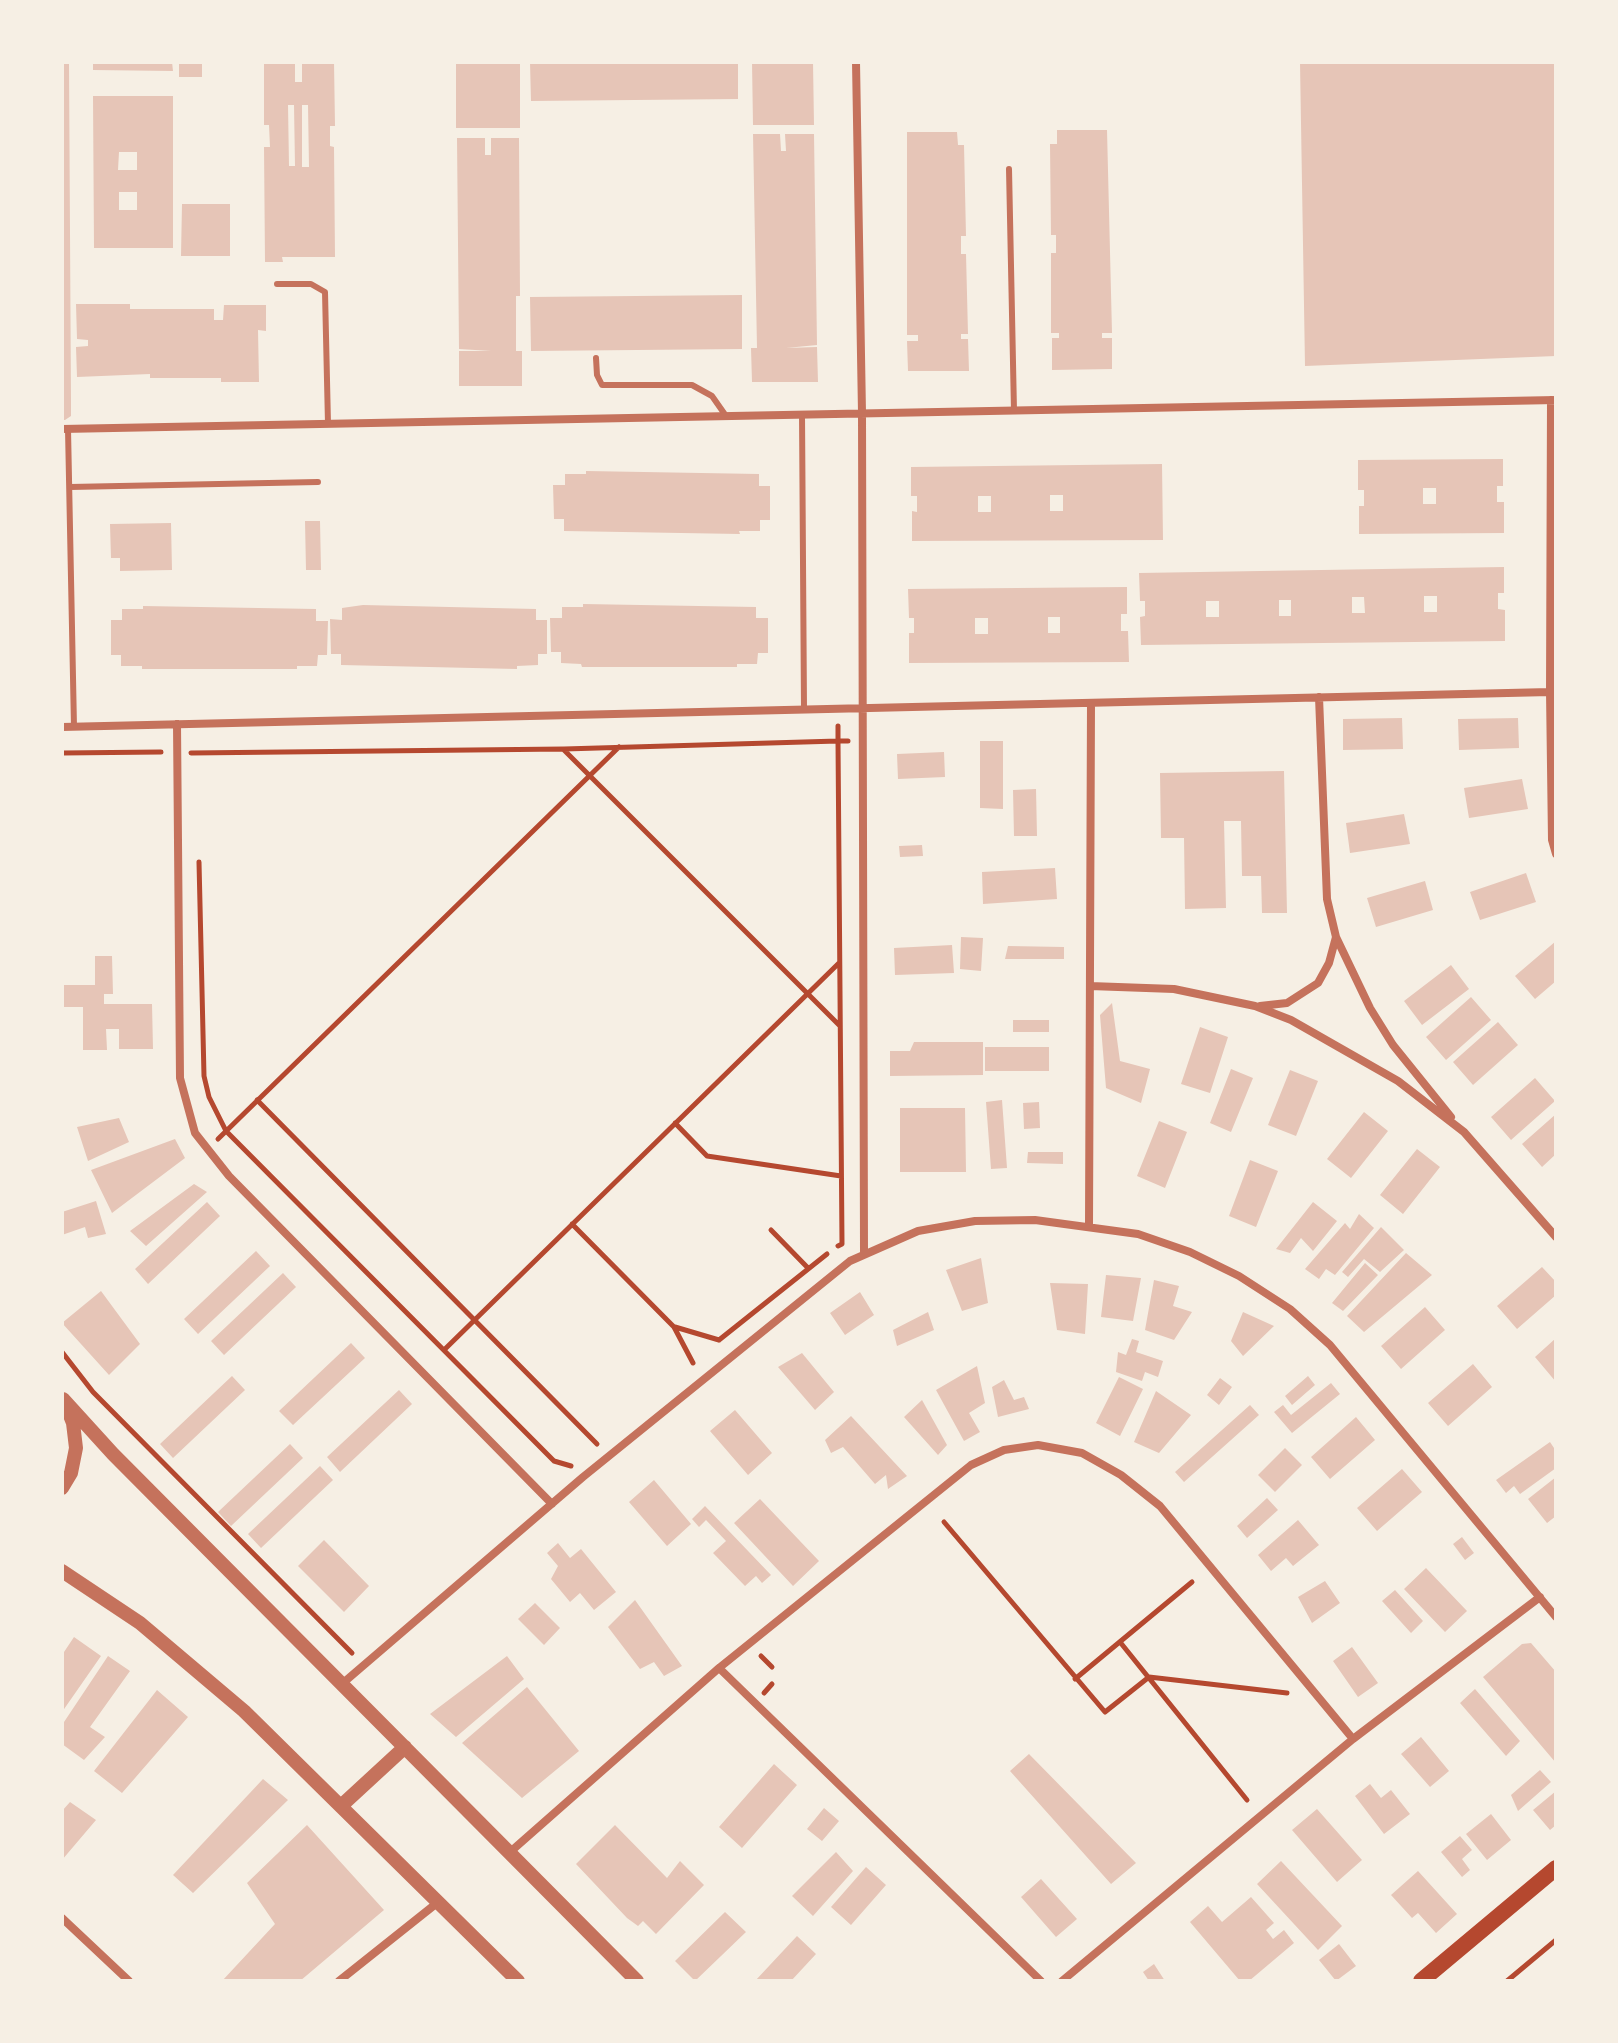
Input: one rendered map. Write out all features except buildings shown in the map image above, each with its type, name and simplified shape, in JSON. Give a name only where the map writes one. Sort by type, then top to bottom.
[{"type":"main road","points":[[1421,1981],[1556,1868]]},
{"type":"street","points":[[856,62],[862,413],[864,1253]]},
{"type":"street","points":[[65,429],[1553,400],[1550,692],[1552,840],[1556,854]]},
{"type":"street","points":[[62,727],[1550,692]]},
{"type":"street","points":[[1319,697],[1326,885],[1336,937],[1370,1008],[1393,1045],[1556,1237]]},
{"type":"street","points":[[1089,1225],[1091,703]]},
{"type":"street","points":[[177,724],[180,1078],[185,1106],[206,1151],[552,1504]]},
{"type":"street","points":[[1255,1006],[1287,1003],[1304,995],[1318,983],[1329,963],[1336,937]]},
{"type":"street","points":[[1090,986],[1174,989],[1255,1006],[1291,1020],[1398,1081],[1464,1132]]},
{"type":"street","points":[[343,1683],[552,1504],[825,1280],[864,1253],[918,1231],[975,1221],[1035,1220],[1138,1234],[1190,1252],[1239,1276],[1290,1309],[1330,1345],[1556,1617]]},
{"type":"street","points":[[62,1399],[73,1423],[76,1448],[71,1473],[62,1488]]},
{"type":"street","points":[[62,1399],[637,1981]]},
{"type":"street","points":[[508,1853],[719,1668],[971,1465],[1004,1450],[1038,1445],[1082,1453],[1121,1475],[1160,1506],[1353,1739]]},
{"type":"street","points":[[62,1571],[95,1590],[193,1666],[341,1806],[518,1981]]},
{"type":"street","points":[[1062,1981],[1353,1739],[1540,1597]]},
{"type":"street","points":[[719,1668],[1041,1981]]},
{"type":"street","points":[[341,1806],[405,1747]]},
{"type":"street","points":[[339,1981],[437,1903]]},
{"type":"street","points":[[62,1918],[129,1981]]},
{"type":"lane","points":[[1009,169],[1014,411]]},
{"type":"lane","points":[[277,284],[311,284],[325,292],[328,424]]},
{"type":"lane","points":[[596,358],[597,375],[602,385],[692,385],[712,396],[726,416]]},
{"type":"lane","points":[[802,414],[804,709]]},
{"type":"lane","points":[[65,429],[70,487],[74,727]]},
{"type":"lane","points":[[70,487],[318,482]]},
{"type":"path","points":[[62,753],[564,749],[838,741],[842,1244],[807,1267],[711,1348]]},
{"type":"path","points":[[206,1151],[619,747]]},
{"type":"path","points":[[564,749],[840,1026]]},
{"type":"path","points":[[196,753],[196,768]]},
{"type":"path","points":[[199,860],[204,1076],[209,1097],[226,1131],[554,1461],[571,1466],[580,1458]]},
{"type":"path","points":[[444,1350],[839,963]]},
{"type":"path","points":[[257,1100],[597,1444]]},
{"type":"path","points":[[675,1123],[707,1156],[841,1176]]},
{"type":"path","points":[[572,1224],[674,1327],[693,1363]]},
{"type":"path","points":[[771,1230],[807,1267]]},
{"type":"path","points":[[674,1327],[720,1340]]},
{"type":"path","points":[[62,1352],[93,1392],[364,1666]]},
{"type":"path","points":[[681,1373],[702,1355]]},
{"type":"path","points":[[588,1451],[609,1434]]},
{"type":"path","points":[[944,1522],[1105,1712],[1149,1677],[1287,1693]]},
{"type":"path","points":[[1075,1679],[1192,1582]]},
{"type":"path","points":[[1120,1642],[1247,1800]]},
{"type":"path","points":[[1507,1981],[1556,1940]]}]
